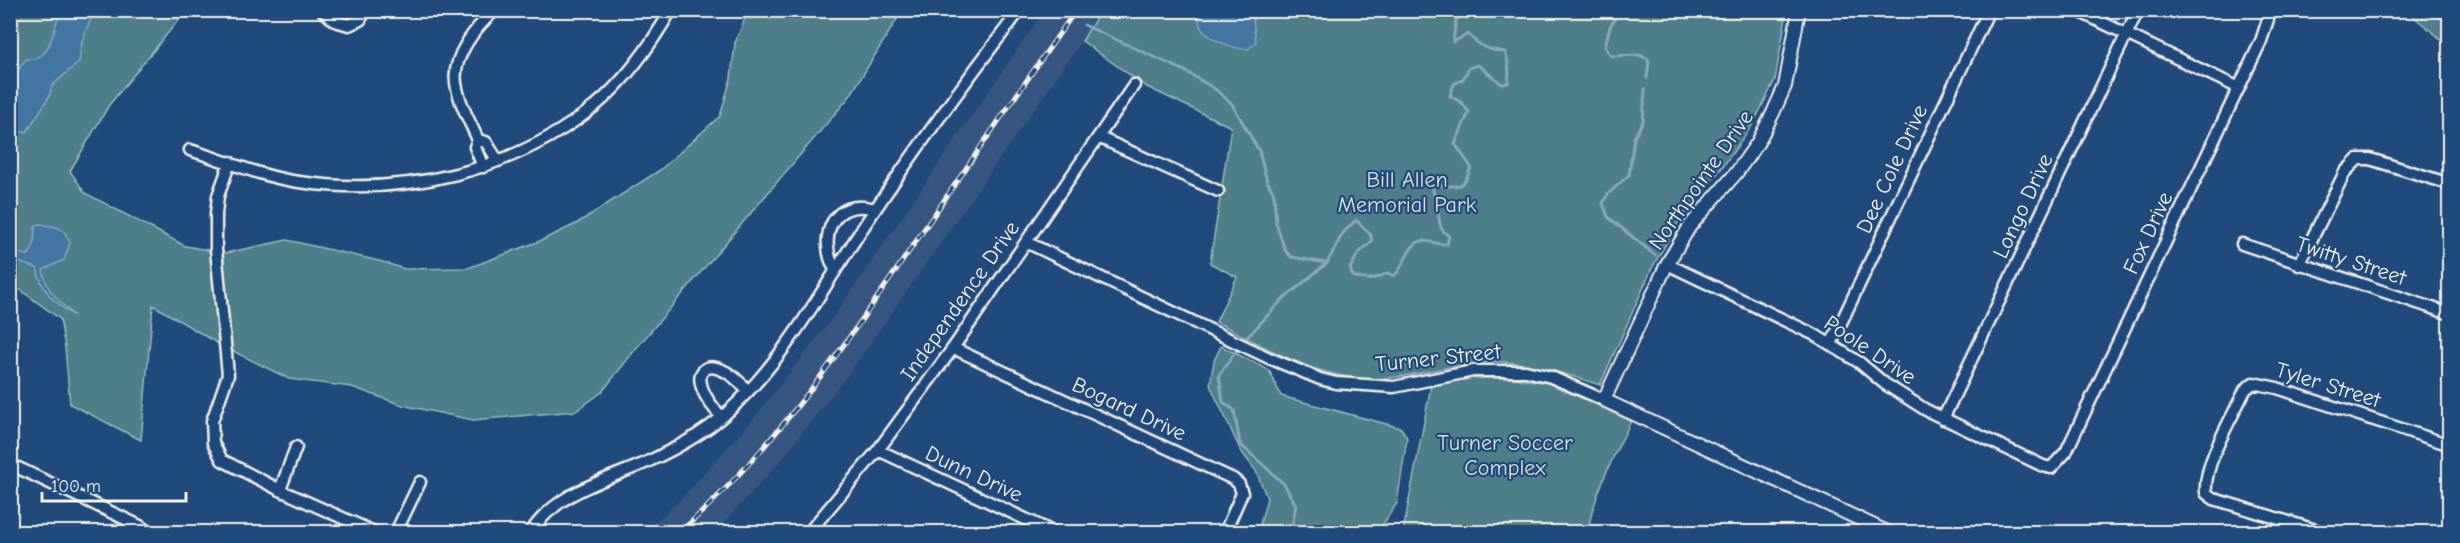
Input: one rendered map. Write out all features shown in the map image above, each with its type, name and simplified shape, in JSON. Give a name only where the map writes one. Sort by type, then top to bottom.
[{"type":"street","points":[[322,10],[335,21],[349,25],[360,20],[366,10]]},
{"type":"street","points":[[483,167],[475,147],[478,140],[460,101],[455,81],[458,62],[468,42],[495,10]]},
{"type":"street","points":[[190,150],[284,180],[349,187],[440,178],[483,167],[551,135],[596,105],[624,78],[659,31],[671,10]]},
{"type":"street","points":[[531,532],[549,512],[566,498],[591,484],[646,463],[683,444],[710,427],[735,405],[779,358],[939,115],[1020,10]]},
{"type":"street","name":"Northpointe Drive","points":[[1604,400],[1667,264],[1690,226],[1737,172],[1758,142],[1773,113],[1785,86],[1799,10]]},
{"type":"street","name":"Dee Cole Drive","points":[[1831,344],[1989,10]]},
{"type":"street","points":[[2076,10],[2239,88]]},
{"type":"street","name":"Longo Drive","points":[[1943,419],[2138,10]]},
{"type":"street","name":"Fox Drive","points":[[2051,468],[2066,452],[2239,88],[2261,40],[2271,10]]},
{"type":"street","name":"Independence Drive","points":[[809,532],[878,450],[953,348],[1134,85]]},
{"type":"street","points":[[1098,137],[1218,191]]},
{"type":"street","points":[[478,140],[486,142],[498,161]]},
{"type":"street","points":[[2299,265],[2345,172],[2358,159],[2370,159],[2450,184]]},
{"type":"street","points":[[230,162],[218,196],[215,230],[228,375],[212,421],[213,443],[222,460],[280,490],[374,532]]},
{"type":"street","points":[[835,270],[826,247],[833,222],[843,212],[861,205],[875,209]]},
{"type":"street","name":"Turner Street","points":[[1026,242],[1269,358],[1320,379],[1374,387],[1415,384],[1473,371],[1526,371],[1551,377],[1887,532]]},
{"type":"street","name":"Twitty Street","points":[[2242,244],[2450,314]]},
{"type":"street","name":"Poole Drive","points":[[1667,264],[1831,344],[1860,363],[1885,384],[1943,419],[2051,468]]},
{"type":"street","name":"Bogard Drive","points":[[953,348],[1233,479],[1239,484],[1242,493],[1225,532]]},
{"type":"street","points":[[721,416],[712,407],[699,383],[702,371],[710,366],[716,367],[732,375],[748,391]]},
{"type":"street","name":"Tyler Street","points":[[2322,532],[2214,499],[2206,493],[2205,480],[2223,436],[2245,390],[2253,383],[2277,388],[2450,445]]},
{"type":"street","points":[[280,490],[296,447]]},
{"type":"street","name":"Dunn Drive","points":[[878,450],[1053,532]]},
{"type":"street","points":[[10,464],[140,526],[148,532]]},
{"type":"street","points":[[396,532],[420,482]]},
{"type":"shaded area","points":[[61,11],[94,11],[82,41],[79,62],[52,86],[49,97],[27,132],[15,132],[11,128],[11,115],[16,92],[14,83],[18,70],[26,59],[42,55],[47,50]]},
{"type":"shaded area","points":[[1044,11],[1101,11],[850,372],[777,465],[715,532],[644,532],[679,501],[750,423],[832,319]]},
{"type":"shaded area","points":[[1199,11],[1252,11],[1256,42],[1248,49],[1243,49],[1214,39],[1200,26]]},
{"type":"shaded area","points":[[41,224],[62,230],[70,243],[64,260],[43,270],[51,291],[74,316],[45,290],[37,268],[11,260],[11,234],[18,253],[28,255],[34,244],[36,225]]},
{"type":"green space","name":"Bill Allen Memorial Park","points":[[1101,10],[1787,11],[1775,80],[1753,124],[1724,165],[1679,221],[1653,266],[1600,385],[1545,369],[1502,362],[1472,363],[1389,378],[1373,379],[1337,375],[1302,364],[1216,322],[1237,277],[1210,263],[1231,127],[1147,87],[1082,41]]},
{"type":"green space","points":[[11,11],[186,11],[109,105],[70,171],[85,193],[185,246],[226,253],[287,240],[405,269],[468,268],[540,241],[576,224],[660,170],[720,116],[731,78],[735,43],[748,11],[902,11],[850,96],[634,351],[602,392],[576,411],[473,420],[402,405],[352,387],[289,379],[219,344],[153,305],[141,440],[70,404],[60,319],[11,283]]},
{"type":"green space","points":[[2407,11],[2449,11],[2449,46]]},
{"type":"green space","points":[[1221,346],[1269,370],[1281,396],[1401,428],[1407,438],[1397,503],[1378,532],[1258,532],[1267,498],[1256,471],[1241,451],[1210,385],[1214,361]]},
{"type":"green space","name":"Turner Soccer Complex","points":[[1506,377],[1550,383],[1631,421],[1600,488],[1587,532],[1403,532],[1431,386],[1469,378]]},
{"type":"waterway","points":[[1243,342],[1280,302],[1327,263],[1343,233],[1356,220],[1370,234],[1372,241],[1358,254],[1350,268],[1353,276],[1358,278],[1370,279],[1388,273],[1394,276],[1410,250],[1418,242],[1447,244],[1449,237],[1441,228],[1432,185],[1458,186],[1465,181],[1471,167],[1455,144],[1469,112],[1461,102],[1450,96],[1454,84],[1463,79],[1469,68],[1478,65],[1502,84],[1508,83],[1509,75],[1505,52],[1485,47],[1468,34],[1453,42],[1456,20],[1463,10]]},
{"type":"waterway","points":[[1620,10],[1610,27],[1605,46],[1611,56],[1639,55],[1647,58],[1649,62],[1647,78]]},
{"type":"waterway","points":[[2433,10],[2450,25]]},
{"type":"waterway","points":[[1084,25],[1185,71],[1215,89],[1232,104],[1259,151],[1267,181],[1274,194],[1276,223],[1285,250],[1291,257],[1327,263]]},
{"type":"waterway","points":[[1645,89],[1643,121],[1634,138],[1629,175],[1608,194],[1603,203],[1608,217],[1655,255]]},
{"type":"waterway","points":[[1239,347],[1219,375],[1223,402],[1234,410],[1240,444],[1284,484],[1296,505],[1291,532]]},
{"type":"railway","points":[[680,532],[716,499],[812,388],[870,309],[1076,10]]}]
